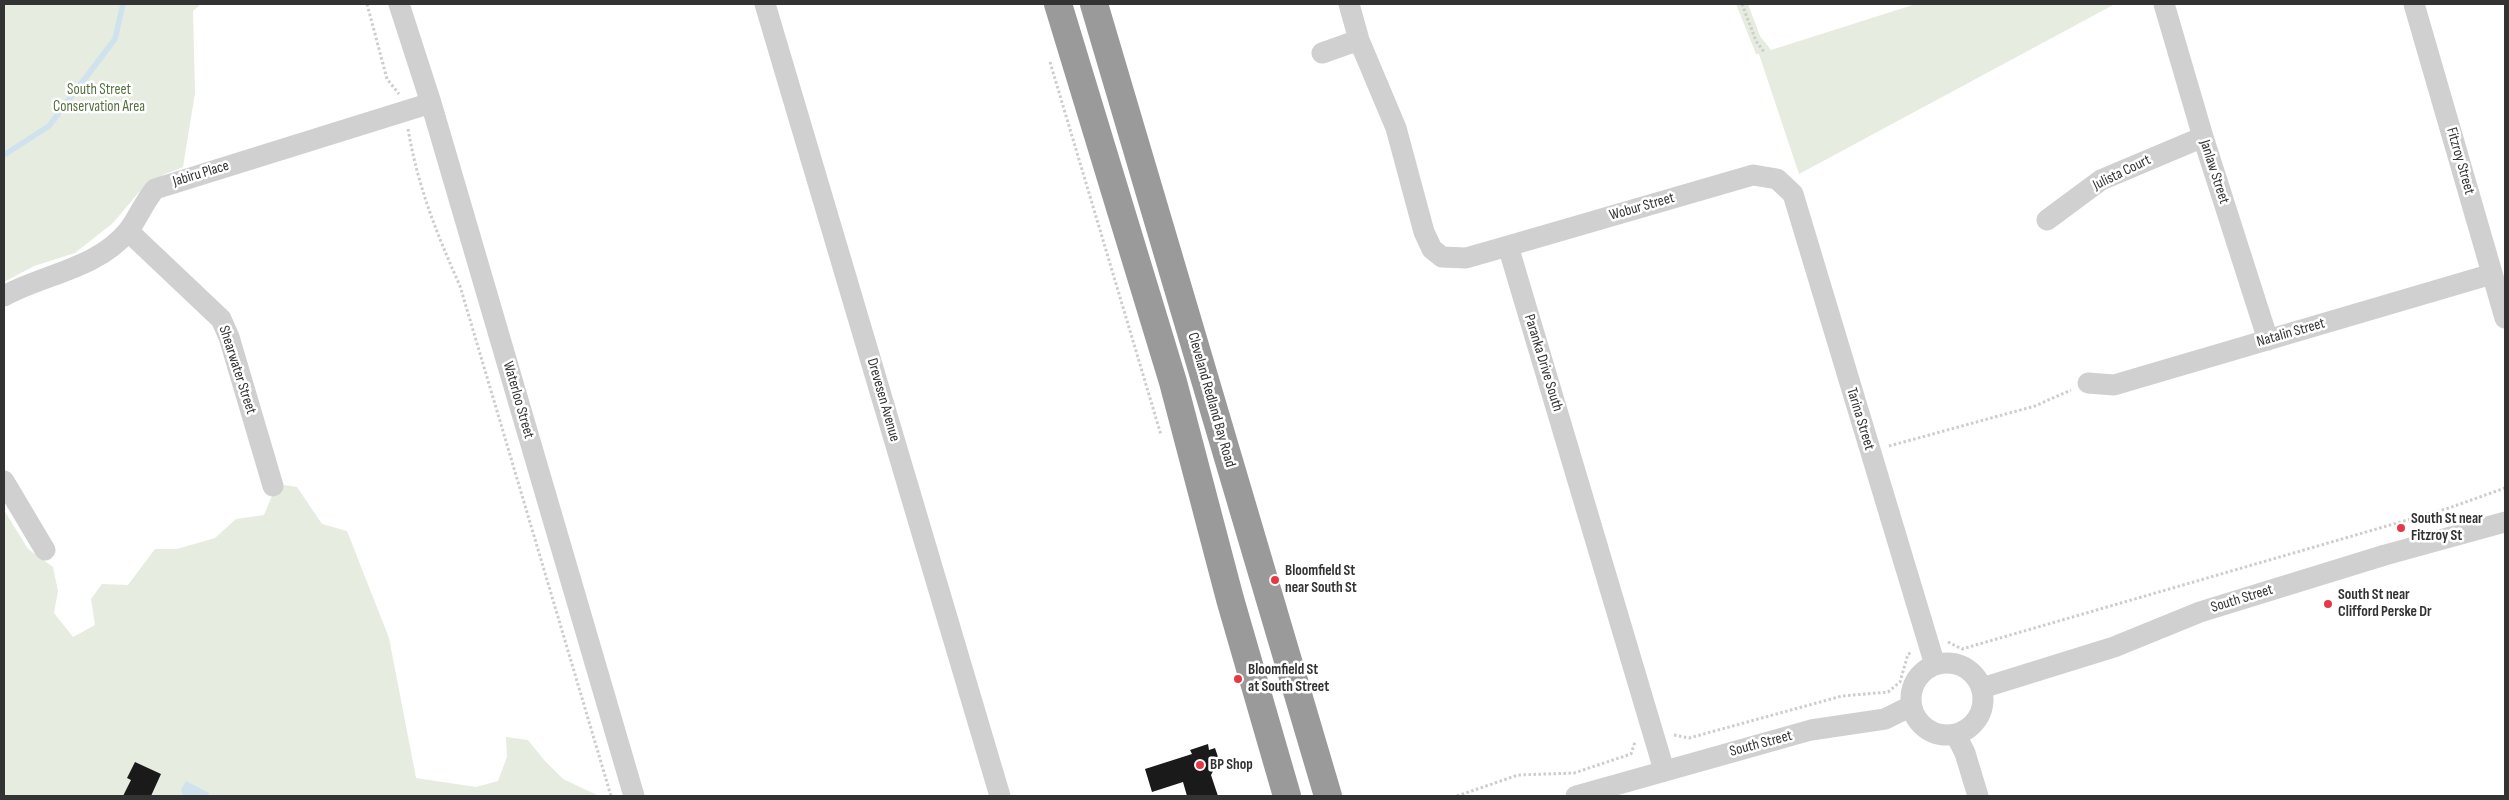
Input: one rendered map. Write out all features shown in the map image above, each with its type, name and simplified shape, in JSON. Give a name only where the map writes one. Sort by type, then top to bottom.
[{"type":"highway","points":[[1058,4],[1173,382],[1228,590],[1287,796]]},
{"type":"highway","name":"Cleveland Redland Bay Road","points":[[1094,4],[1328,796]]},
{"type":"street","name":"Waterloo Street","points":[[399,4],[431,103],[634,796]]},
{"type":"street","name":"Drevesen Avenue","points":[[765,4],[1000,796]]},
{"type":"street","points":[[1349,4],[1359,40],[1396,128],[1424,232],[1432,249],[1442,257],[1466,258],[1508,246]]},
{"type":"street","name":"Janlaw Street","points":[[2164,4],[2202,137],[2268,340]]},
{"type":"street","name":"Fitzroy Street","points":[[2414,4],[2505,318]]},
{"type":"street","points":[[1322,53],[1359,40]]},
{"type":"street","name":"Jabiru Place","points":[[4,296],[89,262],[111,247],[128,231],[145,201],[155,189],[431,103]]},
{"type":"street","name":"Julista Court","points":[[2047,220],[2101,180],[2202,137]]},
{"type":"street","name":"Wobur Street","points":[[1508,246],[1753,175],[1777,179]]},
{"type":"street","name":"Tarina Street","points":[[1777,179],[1793,194],[1932,656]]},
{"type":"street","name":"Shearwater Street","points":[[128,231],[221,319],[229,337],[273,486]]},
{"type":"street","name":"Paranka Drive South","points":[[1508,246],[1664,770]]},
{"type":"street","name":"Natalin Street","points":[[2088,383],[2114,385],[2492,274]]},
{"type":"street","points":[[4,482],[45,550]]},
{"type":"street","name":"South Street","points":[[1982,688],[2114,647],[2200,612],[2505,522]]},
{"type":"street","points":[[1932,656],[1963,666],[1975,675],[1982,688],[1984,702],[1980,717],[1970,728],[1956,735],[1944,736],[1933,733],[1919,722],[1911,706],[1911,693],[1915,681],[1924,672],[1932,656]]},
{"type":"street","name":"South Street","points":[[1576,796],[1612,791],[1664,770],[1811,730],[1890,718],[1911,706]]},
{"type":"street","points":[[1956,735],[1965,753],[1978,796]]},
{"type":"path","points":[[367,4],[387,79],[398,92],[405,112],[414,164],[427,209],[460,286],[611,796]]},
{"type":"path","points":[[1742,4],[1756,41],[1764,52]]},
{"type":"path","points":[[1049,61],[1163,440]]},
{"type":"path","points":[[1870,451],[2035,406],[2088,383]]},
{"type":"path","points":[[1457,796],[1518,775],[1574,773],[1631,754],[1637,738],[1668,730],[1676,736],[1689,738],[1842,696],[1888,692],[1900,682],[1908,654],[1932,656],[1949,642],[1962,649],[2078,617],[2449,508],[2505,488]]},
{"type":"green space","name":"South Street Conservation Area","points":[[4,4],[201,4],[193,11],[195,93],[183,167],[165,174],[139,192],[113,223],[75,253],[34,266],[4,282]]},
{"type":"green space","points":[[1736,4],[1748,4],[1760,36],[1771,50],[1916,4],[2115,4],[1799,174],[1759,54],[1756,54]]},
{"type":"green space","points":[[284,485],[297,487],[322,524],[347,531],[389,638],[416,778],[476,787],[498,781],[507,757],[506,737],[528,740],[563,779],[599,796],[4,796],[4,510],[28,549],[53,567],[58,591],[54,613],[73,637],[95,625],[91,599],[102,584],[128,585],[155,549],[177,549],[215,538],[236,519],[264,515],[272,496]]},
{"type":"water","points":[[186,781],[209,793],[208,796],[183,795],[181,790]]},
{"type":"building","points":[[1208,744],[1209,750],[1215,748],[1219,760],[1211,775],[1218,796],[1187,796],[1183,782],[1152,792],[1145,769],[1192,754],[1190,750]]},
{"type":"building","points":[[135,762],[161,774],[151,796],[123,796],[131,780],[127,778]]},
{"type":"waterway","points":[[4,155],[49,126],[115,39],[123,4]]},
{"type":"place","name":"South St near Fitzroy St","points":[[2401,528]]},
{"type":"place","name":"Bloomfield St near South St","points":[[1275,580]]},
{"type":"place","name":"South St near Clifford Perske Dr","points":[[2328,604]]},
{"type":"place","name":"Bloomfield St at South Street","points":[[1238,679]]},
{"type":"place","name":"BP Shop","points":[[1200,765]]}]
